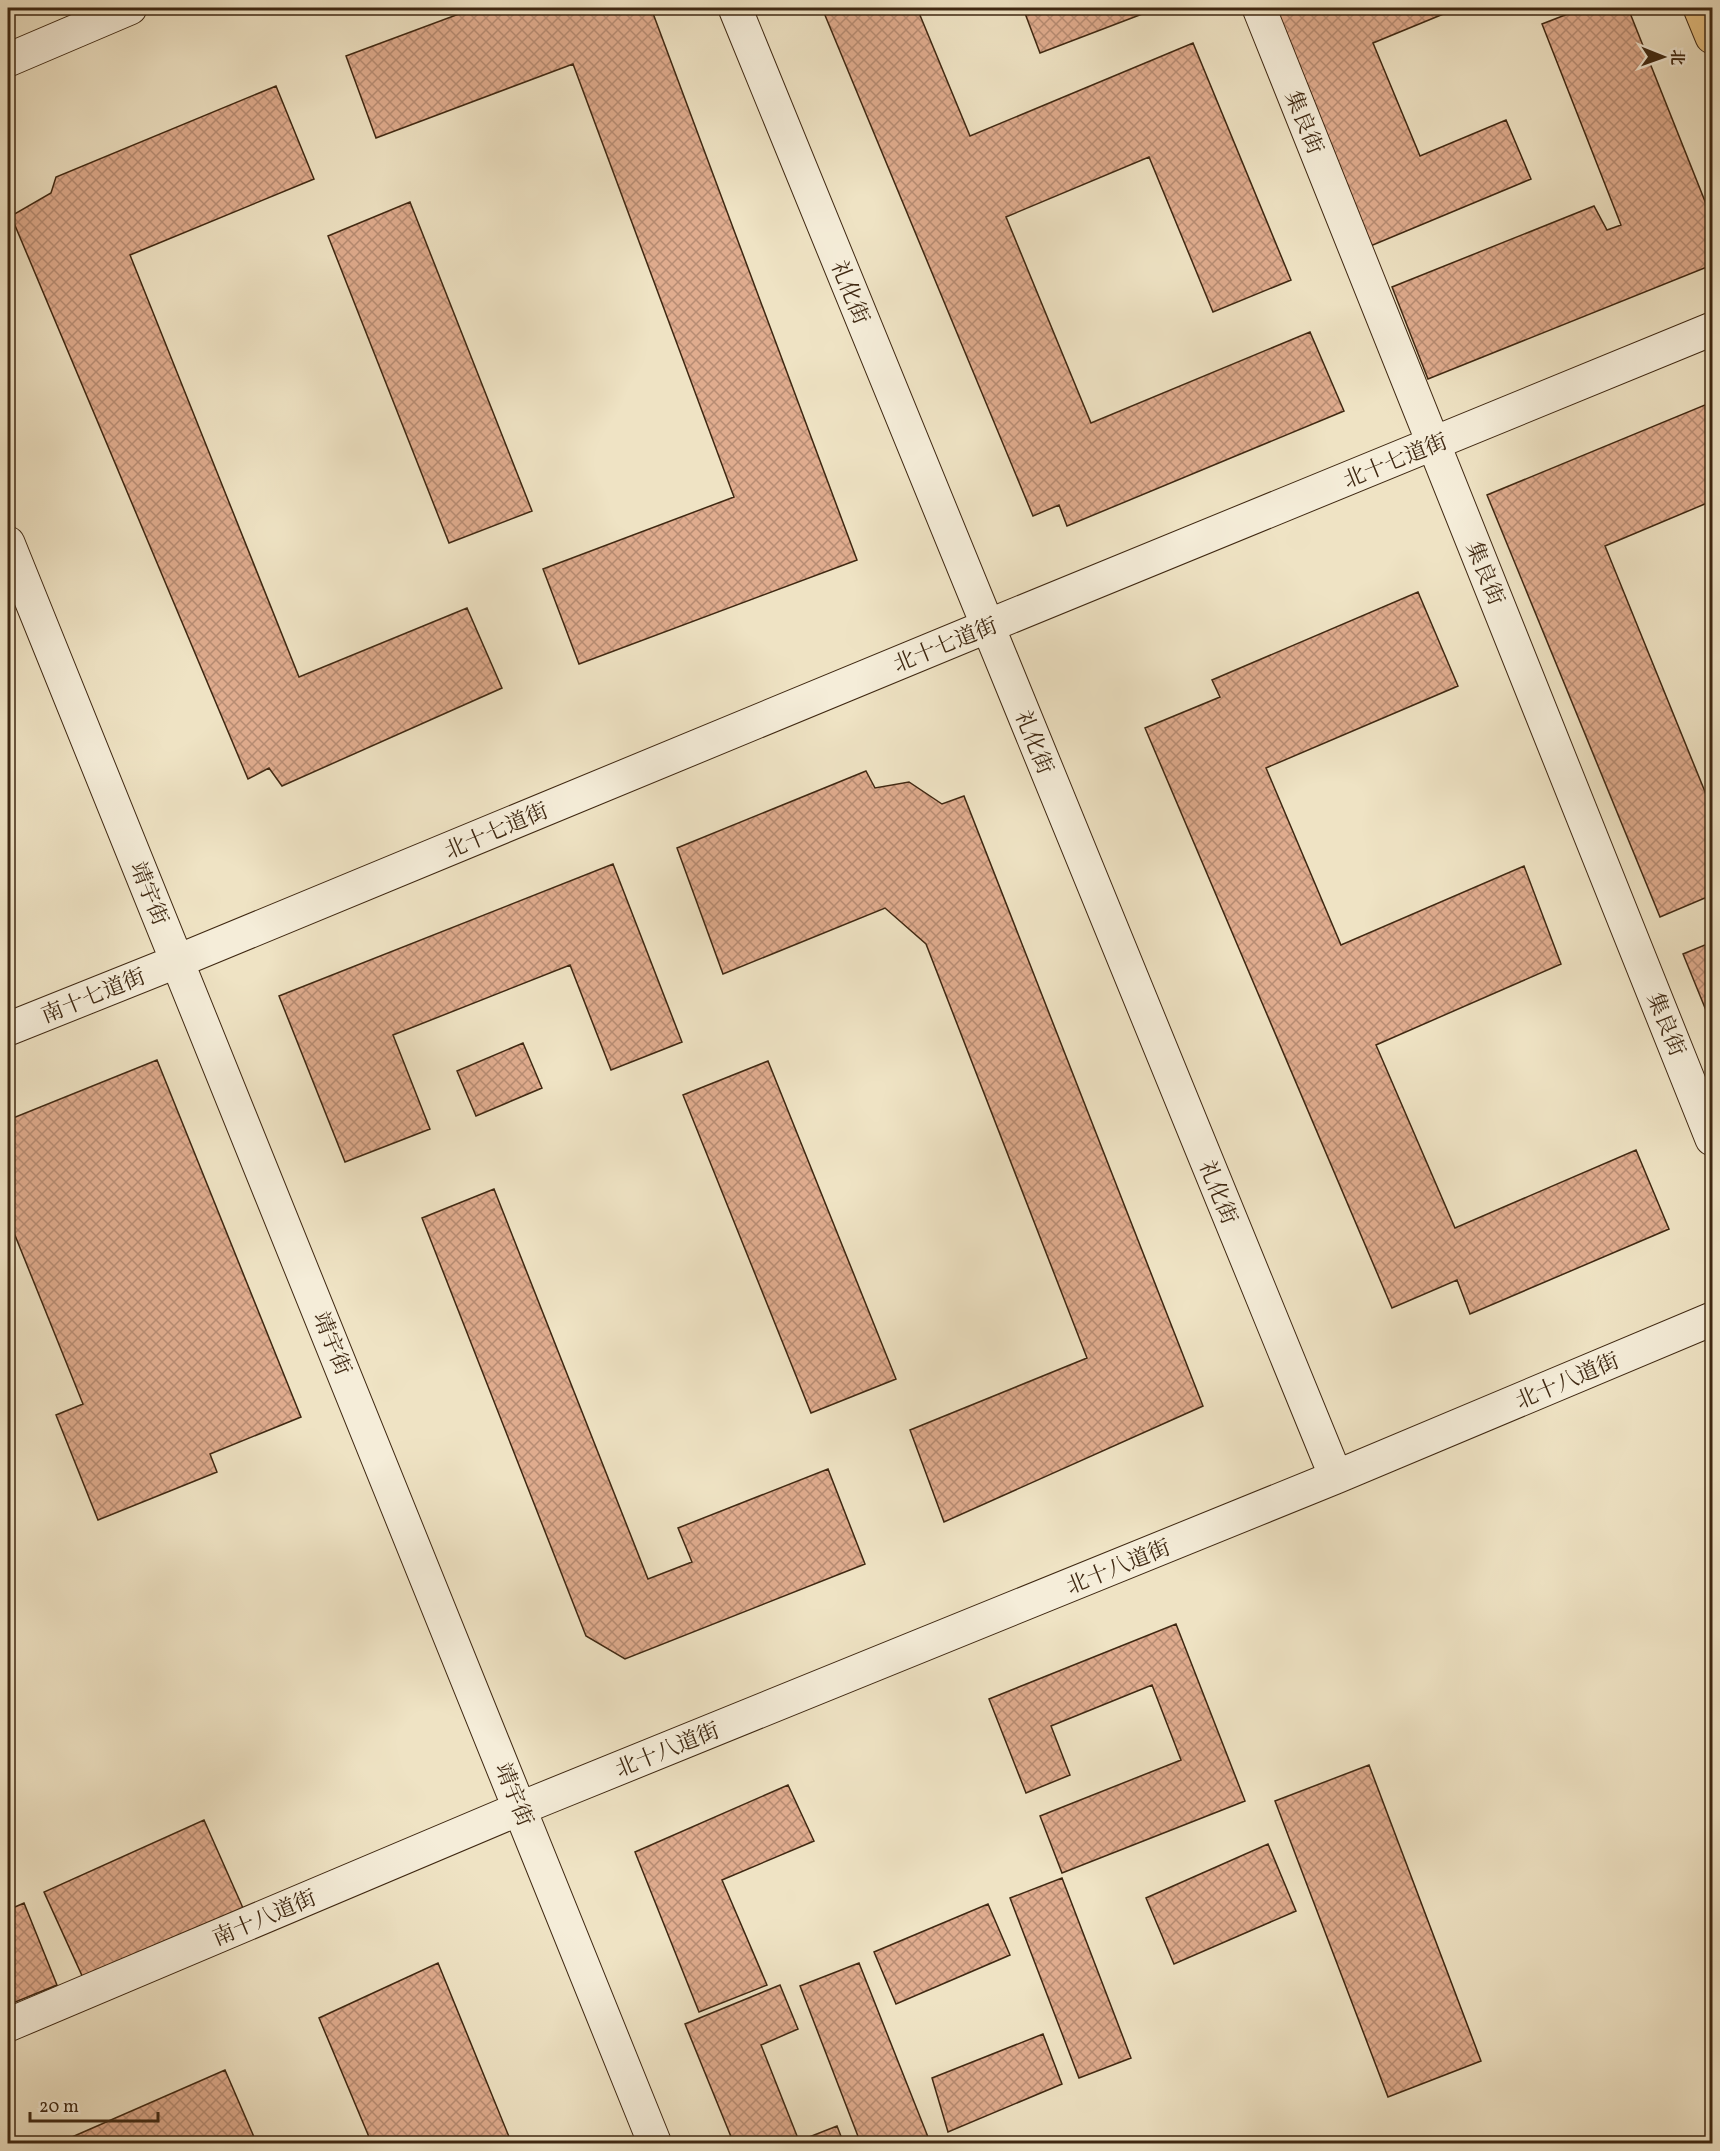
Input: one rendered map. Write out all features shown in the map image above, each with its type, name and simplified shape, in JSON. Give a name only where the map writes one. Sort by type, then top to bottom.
[{"type":"highway","points":[[1700,8],[1713,37]]},
{"type":"street","points":[[8,60],[130,8]]},
{"type":"street","name":"礼化街","points":[[735,8],[1336,1477]]},
{"type":"street","name":"集良街","points":[[1259,8],[1713,1139]]},
{"type":"street","name":"北十七道街","points":[[178,961],[1713,329]]},
{"type":"street","name":"靖宇街","points":[[8,543],[655,2144]]},
{"type":"street","name":"南十七道街","points":[[8,1029],[178,961]]},
{"type":"street","name":"北十八道街","points":[[521,1808],[1336,1477],[1713,1319]]},
{"type":"street","name":"南十八道街","points":[[8,2025],[521,1808]]},
{"type":"building","points":[[475,8],[651,8],[857,560],[579,664],[543,569],[734,497],[573,64],[376,138],[346,56]]},
{"type":"building","points":[[822,8],[917,8],[970,136],[1193,43],[1291,280],[1213,312],[1149,157],[1006,217],[1091,423],[1310,332],[1344,411],[1067,526],[1059,505],[1033,516]]},
{"type":"building","points":[[1023,8],[1158,8],[1040,53]]},
{"type":"building","points":[[1288,8],[1458,8],[1373,43],[1420,156],[1506,120],[1531,179],[1368,247],[1271,15]]},
{"type":"building","points":[[1583,8],[1628,8],[1712,219],[1712,265],[1428,379],[1392,287],[1594,206],[1607,230],[1621,225],[1542,24]]},
{"type":"building","points":[[276,86],[314,179],[130,255],[299,677],[467,608],[502,688],[282,786],[269,768],[248,779],[11,216],[51,193],[56,177]]},
{"type":"building","points":[[410,202],[532,511],[449,543],[328,236]]},
{"type":"building","points":[[1712,402],[1712,501],[1605,546],[1712,809],[1712,895],[1660,917],[1487,495]]},
{"type":"building","points":[[1418,592],[1458,686],[1266,768],[1341,945],[1524,866],[1561,964],[1376,1045],[1455,1228],[1636,1150],[1669,1229],[1470,1314],[1457,1280],[1392,1308],[1145,728],[1220,697],[1212,680]]},
{"type":"building","points":[[866,771],[875,788],[909,782],[942,804],[964,796],[1203,1406],[944,1522],[910,1430],[1087,1358],[926,944],[885,908],[723,974],[677,848]]},
{"type":"building","points":[[613,864],[682,1042],[611,1070],[570,965],[393,1035],[430,1129],[345,1162],[279,996]]},
{"type":"building","points":[[1712,942],[1712,1025],[1683,954]]},
{"type":"building","points":[[523,1043],[542,1088],[476,1116],[457,1071]]},
{"type":"building","points":[[157,1060],[301,1417],[210,1454],[217,1472],[98,1520],[56,1415],[83,1404],[8,1218],[8,1120]]},
{"type":"building","points":[[768,1061],[896,1379],[811,1413],[683,1095]]},
{"type":"building","points":[[494,1189],[648,1579],[692,1562],[678,1528],[828,1469],[865,1564],[625,1659],[586,1636],[422,1218]]},
{"type":"building","points":[[1176,1624],[1245,1801],[1062,1873],[1040,1816],[1181,1760],[1152,1685],[1051,1726],[1070,1775],[1026,1793],[989,1699]]},
{"type":"building","points":[[1369,1765],[1481,2061],[1388,2097],[1275,1801]]},
{"type":"building","points":[[788,1785],[814,1841],[722,1880],[767,1985],[699,2012],[635,1852]]},
{"type":"building","points":[[204,1820],[243,1908],[84,1980],[44,1892]]},
{"type":"building","points":[[1268,1844],[1296,1911],[1174,1964],[1146,1898]]},
{"type":"building","points":[[1062,1878],[1131,2058],[1079,2078],[1010,1898]]},
{"type":"building","points":[[24,1903],[57,1985],[8,2005],[8,1910]]},
{"type":"building","points":[[988,1904],[1010,1955],[896,2004],[874,1952]]},
{"type":"building","points":[[438,1963],[512,2144],[372,2144],[319,2018]]},
{"type":"building","points":[[859,1963],[930,2142],[925,2144],[861,2144],[800,1986]]},
{"type":"building","points":[[780,1985],[798,2029],[761,2045],[799,2141],[837,2126],[844,2144],[734,2144],[685,2024]]},
{"type":"building","points":[[1043,2034],[1062,2084],[948,2132],[932,2078]]},
{"type":"building","points":[[225,2070],[257,2144],[56,2144]]}]
